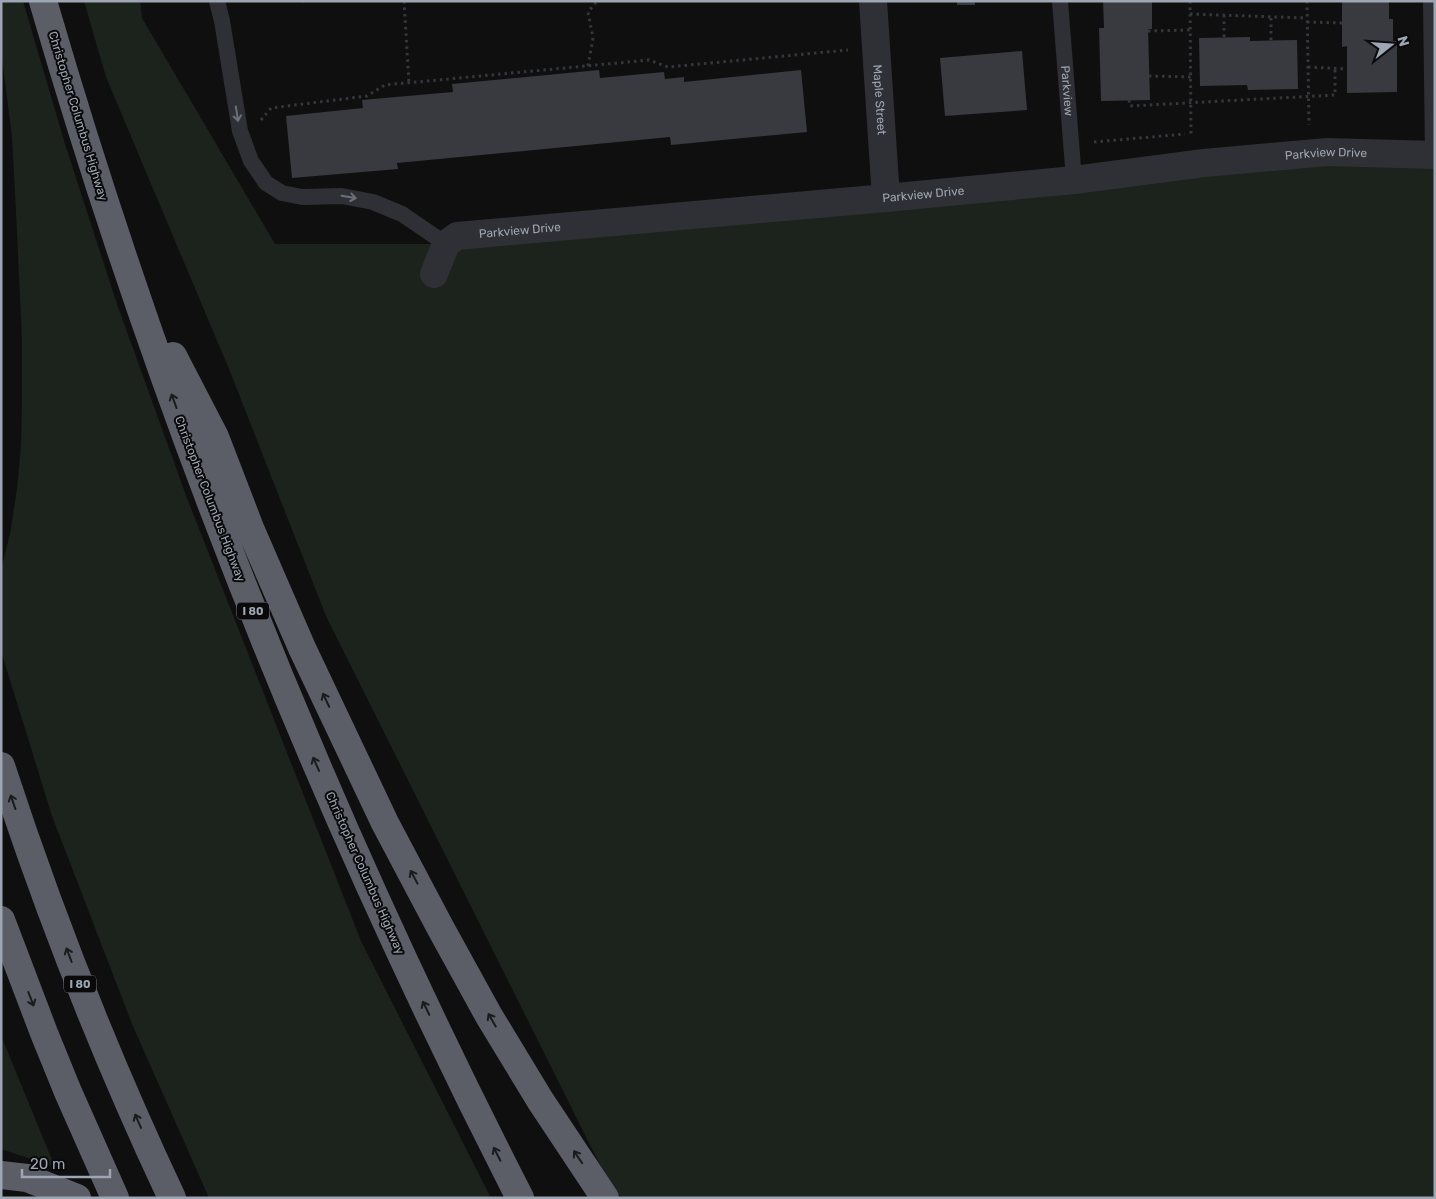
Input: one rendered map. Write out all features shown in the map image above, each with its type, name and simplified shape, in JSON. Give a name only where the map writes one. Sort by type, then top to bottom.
[{"type":"highway","name":"Christopher Columbus Highway","points":[[43,1],[91,160],[128,269],[210,501],[261,632],[301,729],[420,996],[520,1198]]},
{"type":"highway","points":[[128,269],[214,437],[302,648],[410,871],[509,1049],[540,1100],[605,1198]]},
{"type":"highway","name":"I 80","points":[[1,766],[26,840],[73,966],[111,1060],[172,1198]]},
{"type":"highway","points":[[1,920],[68,1092],[115,1198]]},
{"type":"highway","points":[[14,1177],[77,1198]]},
{"type":"street","name":"Maple Street","points":[[873,1],[886,198]]},
{"type":"street","name":"Parkview Drive","points":[[446,244],[457,236],[1074,180],[1204,163],[1327,152],[1434,155]]},
{"type":"street","points":[[434,274],[446,244]]},
{"type":"lane","points":[[217,1],[240,131],[252,161],[266,183],[282,193],[302,197],[342,196],[373,202],[402,214],[446,244]]},
{"type":"lane","name":"Parkview","points":[[1060,1],[1074,180]]},
{"type":"lane","points":[[1431,1],[1434,155]]},
{"type":"path","points":[[404,1],[409,83]]},
{"type":"path","points":[[588,66],[593,38],[588,12],[597,1]]},
{"type":"path","points":[[1190,1],[1190,134]]},
{"type":"path","points":[[1307,1],[1308,125],[1318,125]]},
{"type":"path","points":[[1190,14],[1342,22]]},
{"type":"path","points":[[1224,15],[1224,38]]},
{"type":"path","points":[[1271,17],[1271,40]]},
{"type":"path","points":[[1148,31],[1190,30]]},
{"type":"path","points":[[244,143],[271,108],[367,96],[385,85],[649,60],[668,67],[876,47]]},
{"type":"path","points":[[1308,68],[1347,69]]},
{"type":"path","points":[[1129,100],[1130,106],[1335,96],[1335,69]]},
{"type":"path","points":[[1149,76],[1191,77]]},
{"type":"shaded area","points":[[1,1],[23,1],[65,144],[117,304],[187,498],[361,941],[491,1198],[209,1198],[132,1024],[52,816],[1,651],[1,570],[10,534],[21,445],[22,338],[12,137],[1,50]]},
{"type":"shaded area","points":[[84,1],[140,1],[142,18],[275,244],[446,244],[1435,155],[1435,1198],[622,1198],[610,1185],[326,616],[229,369],[106,77]]},
{"type":"shaded area","points":[[2,1038],[55,1167],[1,1149]]},
{"type":"building","points":[[957,1],[975,1],[975,5],[957,5]]},
{"type":"building","points":[[1103,1],[1152,1],[1152,29],[1148,29],[1150,100],[1101,101],[1099,28],[1104,28]]},
{"type":"building","points":[[1342,1],[1389,1],[1389,19],[1393,19],[1393,41],[1397,41],[1397,92],[1347,93],[1347,46],[1342,47]]},
{"type":"building","points":[[1250,37],[1250,41],[1297,40],[1298,89],[1248,90],[1247,85],[1200,86],[1199,38]]},
{"type":"building","points":[[1022,51],[1027,110],[945,116],[940,58]]},
{"type":"building","points":[[599,70],[600,78],[664,72],[665,79],[684,77],[684,82],[801,70],[807,132],[671,145],[670,137],[397,163],[398,169],[292,178],[286,116],[363,108],[362,100],[453,92],[452,84]]}]
